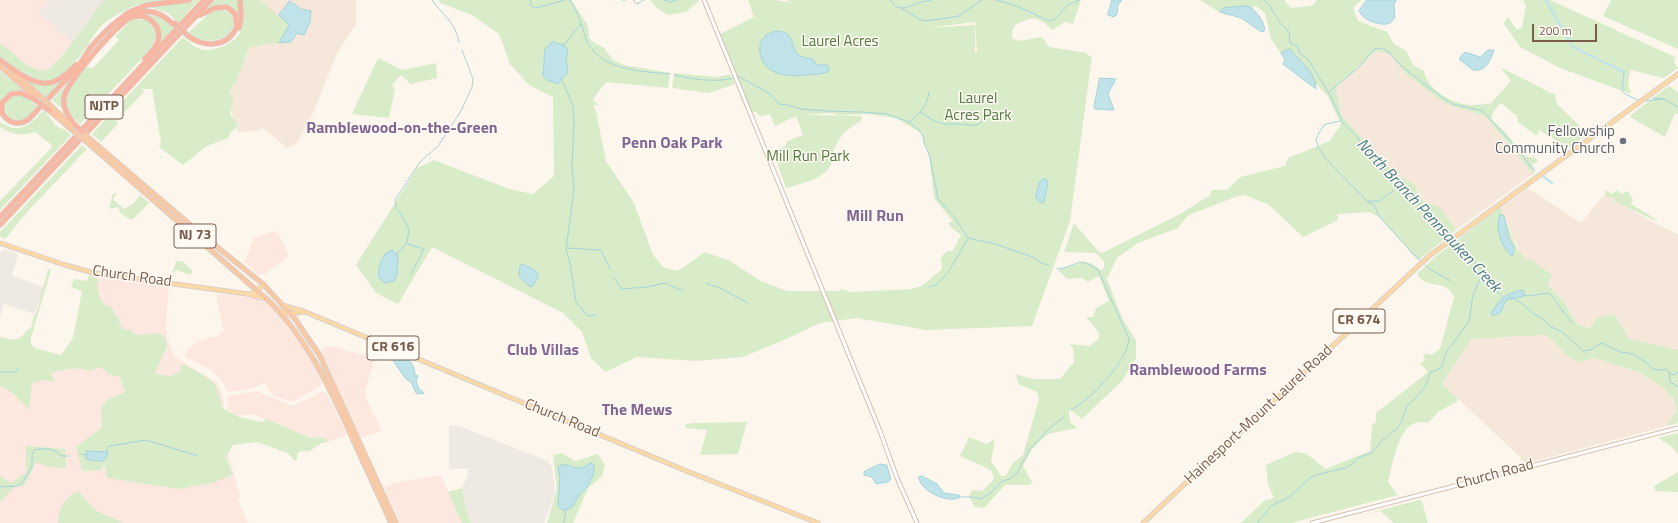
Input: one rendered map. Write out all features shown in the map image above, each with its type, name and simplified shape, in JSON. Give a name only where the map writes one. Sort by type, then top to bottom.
[{"type":"highway","points":[[0,115],[8,123],[13,125],[28,123],[129,12],[143,6],[189,0]]},
{"type":"highway","name":"NJTP","points":[[0,218],[204,0]]},
{"type":"highway","name":"NJTP","points":[[0,225],[211,0]]},
{"type":"highway","points":[[123,20],[135,14],[150,11],[164,16],[195,42],[206,46],[218,46],[228,41],[235,34],[240,24],[242,16],[240,0]]},
{"type":"highway","points":[[170,44],[175,41],[198,16],[209,10],[224,6],[231,9],[236,16],[237,24],[235,31],[229,38],[221,42],[211,44],[202,43],[186,35]]},
{"type":"highway","points":[[119,91],[154,48],[159,36],[156,25],[148,18],[137,16],[123,20]]},
{"type":"highway","points":[[0,60],[24,76],[37,82],[46,83],[54,82],[64,76],[86,59]]},
{"type":"highway","points":[[37,98],[21,93],[6,96],[2,103],[2,113],[6,119],[12,123],[19,123],[27,120],[86,59]]},
{"type":"highway","points":[[83,132],[73,126],[65,109],[64,102],[65,93],[86,59]]},
{"type":"highway","points":[[0,60],[37,98]]},
{"type":"highway","points":[[0,66],[52,109]]},
{"type":"highway","name":"NJ 73","points":[[52,109],[278,309],[301,338],[321,370],[391,523]]},
{"type":"highway","name":"NJ 73","points":[[83,132],[90,142],[263,284],[285,306],[307,334],[320,356],[396,523]]},
{"type":"main road","points":[[704,0],[880,432],[897,478],[917,523]]},
{"type":"main road","name":"Hainesport-Mount Laurel Road","points":[[1143,523],[1429,256],[1678,74]]},
{"type":"main road","name":"Church Road","points":[[0,244],[65,265],[93,272],[248,294],[257,291]]},
{"type":"main road","points":[[257,291],[263,284]]},
{"type":"main road","points":[[248,294],[260,297],[270,302]]},
{"type":"main road","name":"Church Road","points":[[285,306],[307,313],[685,470],[818,523]]},
{"type":"main road","name":"Church Road","points":[[278,309],[286,314],[299,312],[307,313]]},
{"type":"main road","name":"Church Road","points":[[1312,523],[1678,428]]},
{"type":"shaded area","points":[[0,0],[132,0],[115,8],[54,72],[11,68],[0,60]]},
{"type":"shaded area","points":[[49,0],[104,0],[72,42],[39,13]]},
{"type":"shaded area","points":[[257,0],[356,0],[356,24],[337,53],[313,113],[297,143],[287,148],[263,128],[258,131],[238,132],[228,98],[252,43]]},
{"type":"shaded area","points":[[1376,51],[1390,54],[1408,76],[1446,104],[1485,116],[1533,174],[1456,230],[1439,206],[1423,202],[1414,184],[1396,175],[1341,115],[1336,87]]},
{"type":"shaded area","points":[[1528,188],[1581,223],[1602,197],[1608,196],[1615,198],[1615,201],[1660,226],[1678,234],[1678,350],[1629,339],[1577,324],[1564,302],[1546,284],[1553,276],[1528,261],[1520,253],[1500,207]]},
{"type":"shaded area","points":[[274,231],[279,235],[289,256],[264,274],[258,275],[244,262],[254,238]]},
{"type":"shaded area","points":[[4,249],[18,254],[12,276],[44,287],[35,314],[4,304],[0,319],[0,253]]},
{"type":"shaded area","points":[[92,274],[113,279],[169,287],[166,320],[167,337],[174,356],[218,384],[221,390],[224,403],[224,422],[227,450],[241,498],[237,499],[248,523],[0,523],[0,341],[42,357],[67,356]]},
{"type":"shaded area","points":[[217,294],[259,298],[268,304],[301,344],[322,380],[321,386],[292,402],[272,395],[264,383],[254,388],[228,392],[222,381],[213,371],[185,357],[185,353],[198,341],[216,337],[224,330],[217,302]]},
{"type":"shaded area","points":[[1546,335],[1570,358],[1581,362],[1593,358],[1639,372],[1664,388],[1675,402],[1676,412],[1667,426],[1524,464],[1519,456],[1442,384],[1471,339]]},
{"type":"shaded area","points":[[329,346],[375,358],[365,391],[367,400],[382,431],[361,438],[321,350]]},
{"type":"shaded area","points":[[256,391],[293,406],[326,391],[347,435],[328,442],[327,439],[318,437],[311,438],[253,414],[237,416],[228,410],[227,396]]},
{"type":"shaded area","points":[[449,426],[459,426],[548,461],[552,467],[555,492],[544,523],[471,523],[466,510],[462,488],[468,475],[468,469],[449,469]]},
{"type":"shaded area","points":[[441,475],[462,523],[400,523],[384,487],[397,482]]},
{"type":"green space","points":[[104,0],[170,0],[136,5],[107,21],[97,31],[74,63],[62,75],[54,79],[40,79],[25,74],[0,56],[0,43],[27,65],[40,71],[49,69],[63,55]]},
{"type":"green space","points":[[199,0],[178,23],[168,13],[150,7]]},
{"type":"green space","points":[[215,0],[239,0],[239,18],[230,7],[219,5],[209,7]]},
{"type":"green space","points":[[243,0],[260,0],[289,25],[279,43],[269,43],[249,48],[237,79],[230,92],[234,102],[230,114],[238,126],[231,132],[228,138],[207,146],[183,165],[159,147],[161,142],[152,89],[142,89],[144,92],[116,121],[118,124],[101,142],[92,134],[183,37],[195,47],[204,50],[215,49],[232,41],[240,33],[243,25]]},
{"type":"green space","points":[[439,0],[571,0],[587,24],[590,40],[604,48],[613,60],[624,65],[670,73],[668,88],[606,82],[593,99],[598,105],[593,105],[596,111],[606,161],[634,203],[653,255],[664,268],[678,271],[705,252],[730,261],[761,281],[787,291],[840,291],[841,289],[851,292],[912,289],[922,286],[942,269],[941,257],[947,251],[953,251],[961,235],[948,223],[953,221],[934,198],[929,155],[921,133],[896,118],[866,114],[838,115],[831,113],[804,115],[862,116],[862,120],[840,138],[835,147],[832,162],[824,173],[809,181],[786,188],[773,152],[786,145],[787,141],[803,135],[796,116],[775,126],[770,114],[762,116],[758,115],[757,112],[749,112],[718,35],[754,17],[748,0],[775,0],[793,3],[786,0],[1081,0],[1073,24],[1065,22],[1052,30],[1035,18],[1015,25],[1012,32],[1012,38],[1018,41],[1042,37],[1049,47],[1087,53],[1087,55],[1092,56],[1070,221],[1032,326],[926,330],[857,318],[820,323],[743,357],[696,361],[637,357],[605,372],[591,358],[582,332],[563,313],[432,247],[398,304],[376,293],[356,265],[417,168],[434,160],[509,189],[533,194],[554,176],[553,97],[529,85],[510,64],[499,34],[472,15],[440,3]],"holes":[[[975,22],[977,52],[975,52],[975,25],[926,28]]]},
{"type":"green space","points":[[650,0],[699,1],[686,12],[668,15],[658,9]]},
{"type":"green space","points":[[1200,0],[1284,0],[1291,8],[1312,6],[1317,0],[1361,0],[1353,8],[1358,21],[1387,32],[1394,44],[1406,51],[1414,66],[1424,71],[1430,84],[1442,95],[1465,104],[1474,105],[1491,103],[1511,81],[1500,67],[1555,95],[1557,104],[1588,134],[1569,148],[1539,130],[1537,135],[1535,135],[1518,122],[1517,116],[1501,103],[1494,111],[1491,119],[1503,130],[1525,156],[1536,158],[1538,162],[1532,164],[1535,172],[1533,174],[1485,116],[1446,104],[1408,76],[1390,54],[1376,51],[1336,87],[1341,115],[1396,175],[1414,184],[1423,202],[1439,206],[1456,230],[1418,260],[1380,218],[1370,212],[1337,214],[1338,220],[1303,237],[1269,205],[1245,195],[1235,197],[1187,216],[1178,228],[1138,243],[1117,258],[1107,279],[1122,318],[1136,340],[1136,358],[1122,381],[1082,419],[1069,409],[1070,422],[1077,428],[1048,434],[1032,449],[1023,466],[1032,482],[1030,485],[1005,485],[984,508],[975,507],[969,497],[972,490],[982,491],[994,479],[991,470],[960,456],[969,437],[986,444],[995,439],[991,461],[1001,476],[1006,476],[1012,464],[1023,455],[1039,399],[1037,392],[1019,384],[1015,374],[1032,379],[1060,379],[1074,362],[1073,349],[1070,344],[1089,346],[1099,339],[1099,333],[1086,317],[1093,317],[1096,308],[1109,301],[1099,276],[1088,282],[1082,278],[1067,279],[1058,270],[1080,263],[1091,263],[1101,270],[1104,268],[1104,261],[1096,253],[1064,252],[1074,223],[1098,251],[1102,253],[1182,213],[1210,195],[1212,190],[1227,190],[1240,177],[1285,166],[1288,158],[1330,141],[1341,124],[1327,95],[1316,84],[1316,89],[1283,64],[1285,59],[1271,39],[1265,13],[1256,6],[1252,8],[1263,24],[1263,32],[1241,18],[1219,12]]},
{"type":"green space","points":[[1523,0],[1550,0],[1675,57],[1674,63],[1678,68],[1664,78],[1630,70],[1628,83],[1631,94],[1560,68],[1520,47],[1504,24],[1508,17],[1517,30],[1522,27],[1526,5]]},
{"type":"green space","points":[[1611,0],[1678,0],[1678,49],[1603,16]]},
{"type":"green space","points":[[222,9],[231,14],[234,22],[231,31],[227,35],[210,41],[198,39],[188,33],[212,11]]},
{"type":"green space","points":[[144,14],[161,17],[174,27],[159,44],[160,33],[158,25]]},
{"type":"green space","points":[[132,19],[146,20],[155,26],[156,35],[152,48],[80,124],[72,116],[68,109],[67,102],[70,89],[85,67],[93,68],[119,40],[115,37]]},
{"type":"green space","points":[[378,58],[402,70],[436,63],[437,78],[411,84],[401,75],[392,85],[395,89],[389,118],[352,114]]},
{"type":"green space","points":[[0,71],[24,91],[10,92],[0,103]]},
{"type":"green space","points":[[70,72],[47,98],[19,75],[43,84]]},
{"type":"green space","points":[[674,73],[717,77],[730,74],[735,84],[709,93],[672,88]]},
{"type":"green space","points":[[66,85],[61,100],[64,110],[52,100]]},
{"type":"green space","points":[[1669,86],[1678,92],[1678,114],[1675,113],[1665,137],[1630,117]]},
{"type":"green space","points":[[17,94],[25,96],[38,107],[23,120],[14,120],[10,118],[5,110],[8,100]]},
{"type":"green space","points":[[44,110],[56,126],[65,130],[71,135],[0,210],[0,201],[53,146],[35,132],[22,134],[8,132],[0,127],[0,122],[13,128],[19,128],[29,124]]},
{"type":"green space","points":[[82,145],[87,149],[28,211],[5,239],[0,237],[0,232]]},
{"type":"green space","points":[[1605,190],[1612,194],[1617,190],[1621,194],[1628,191],[1633,200],[1631,204],[1658,222],[1614,201],[1615,198],[1605,196]]},
{"type":"green space","points":[[114,193],[117,194],[113,199],[124,209],[133,204],[140,195],[149,203],[131,220],[120,213],[118,207],[109,209]]},
{"type":"green space","points":[[1500,207],[1517,249],[1528,261],[1530,259],[1553,276],[1547,284],[1564,302],[1577,324],[1589,328],[1598,318],[1614,314],[1629,339],[1678,350],[1678,423],[1667,426],[1676,412],[1675,402],[1664,388],[1639,372],[1593,358],[1581,362],[1570,358],[1546,335],[1471,339],[1442,384],[1457,398],[1457,402],[1439,411],[1428,423],[1418,422],[1410,426],[1399,442],[1395,452],[1388,482],[1398,495],[1291,523],[1240,523],[1265,500],[1274,498],[1268,484],[1266,465],[1295,452],[1307,454],[1326,469],[1370,451],[1372,425],[1376,422],[1376,413],[1428,372],[1420,363],[1425,360],[1423,356],[1426,353],[1431,355],[1440,349],[1454,297],[1448,288],[1428,283],[1421,279],[1417,274],[1434,258]]},
{"type":"green space","points":[[176,261],[182,261],[192,270],[191,275],[176,270],[172,274]]},
{"type":"green space","points":[[48,269],[51,270],[31,338],[31,344],[35,348],[61,355],[73,338],[82,291],[71,287],[74,279],[87,281],[89,275],[100,280],[97,283],[99,296],[104,305],[110,306],[119,319],[123,329],[130,330],[137,335],[159,333],[166,338],[167,346],[155,374],[171,376],[179,372],[181,366],[184,364],[205,376],[214,384],[218,390],[222,408],[239,417],[262,422],[266,419],[311,438],[318,437],[327,439],[328,442],[322,443],[308,452],[299,452],[297,459],[294,461],[288,453],[257,442],[233,445],[226,457],[233,475],[212,483],[179,489],[107,478],[104,465],[101,470],[82,471],[76,447],[102,427],[101,412],[103,404],[111,398],[125,392],[120,377],[107,374],[105,370],[99,367],[91,371],[76,368],[61,370],[51,373],[54,382],[44,380],[32,383],[29,410],[11,392],[0,386],[0,337],[6,339],[18,339],[31,328],[34,315],[36,314]],"holes":[[[87,451],[108,452],[107,457],[103,461],[87,459]]]},
{"type":"green space","points":[[747,422],[738,454],[700,455],[707,430],[685,428],[686,424],[694,423]]},
{"type":"green space","points":[[1678,433],[1678,454],[1672,447],[1658,438]]},
{"type":"green space","points":[[26,446],[65,449],[66,465],[64,468],[48,467],[36,462],[24,486],[14,487],[0,503],[0,476],[11,483],[26,473]]},
{"type":"green space","points":[[562,453],[575,461],[598,454],[605,466],[602,476],[588,488],[573,523],[547,523],[557,488],[553,455]]},
{"type":"green space","points":[[1678,472],[1678,492],[1655,491],[1654,486]]},
{"type":"green space","points":[[462,488],[466,510],[471,523],[462,523],[448,492]]},
{"type":"green space","points":[[79,492],[96,511],[124,523],[58,523],[59,513],[63,504],[68,497]]},
{"type":"green space","points":[[1419,500],[1422,501],[1428,523],[1394,523],[1380,511],[1362,515]]},
{"type":"water","points":[[1112,0],[1122,0],[1118,5],[1117,14],[1114,17],[1108,15]]},
{"type":"water","points":[[1367,0],[1396,0],[1394,5],[1395,18],[1390,23],[1386,24],[1368,20],[1359,11]]},
{"type":"water","points":[[290,1],[301,9],[311,11],[310,22],[304,35],[297,33],[291,42],[279,43],[289,25],[279,15]]},
{"type":"water","points":[[1248,6],[1257,13],[1265,30],[1263,32],[1241,18],[1220,12],[1223,8]]},
{"type":"water","points":[[776,31],[783,32],[790,37],[797,53],[800,56],[813,59],[817,65],[827,65],[829,71],[818,74],[792,76],[771,70],[762,60],[760,48],[766,35]]},
{"type":"water","points":[[553,42],[564,45],[568,50],[566,60],[568,72],[558,84],[547,80],[543,76],[545,49]]},
{"type":"water","points":[[1290,49],[1310,72],[1316,89],[1283,64],[1285,60],[1281,53]]},
{"type":"water","points":[[1488,50],[1494,50],[1487,65],[1481,69],[1473,70],[1460,60],[1460,57],[1465,52],[1480,57]]},
{"type":"water","points":[[1100,78],[1116,79],[1108,94],[1114,110],[1095,109],[1094,107]]},
{"type":"water","points":[[1043,179],[1046,179],[1048,182],[1044,202],[1042,203],[1036,198],[1036,196],[1039,183]]},
{"type":"water","points":[[1500,215],[1504,216],[1509,239],[1514,247],[1514,253],[1512,256],[1505,248],[1500,237],[1498,225]]},
{"type":"water","points":[[392,250],[398,255],[397,275],[394,281],[385,283],[379,278],[380,266],[385,254]]},
{"type":"water","points":[[522,264],[538,273],[538,277],[532,287],[519,276],[520,267]]},
{"type":"water","points":[[1522,290],[1524,292],[1524,296],[1518,298],[1508,298],[1501,312],[1493,316],[1491,314],[1503,298],[1511,293]]},
{"type":"water","points":[[393,354],[402,355],[411,362],[415,375],[418,376],[416,381],[419,389],[424,393],[416,393],[411,382],[406,379],[394,362],[392,357]]},
{"type":"water","points":[[87,451],[108,452],[105,459],[97,461],[86,459]]},
{"type":"water","points":[[591,463],[594,465],[594,473],[588,486],[581,493],[572,507],[562,510],[558,505],[560,477],[558,467],[564,464],[575,468],[580,468]]},
{"type":"water","points":[[880,464],[887,465],[891,479],[888,482],[876,484],[872,477],[864,475],[864,472]]},
{"type":"water","points":[[922,476],[937,484],[944,493],[959,495],[960,497],[949,499],[935,495],[923,487],[919,477]]},
{"type":"waterway","points":[[432,0],[452,24],[459,42]]},
{"type":"waterway","name":"North Branch Pennsauken Creek","points":[[530,0],[531,6],[536,8],[565,0]]},
{"type":"waterway","points":[[570,0],[577,13],[591,48],[599,56],[609,63],[621,67],[646,72],[670,74]]},
{"type":"waterway","name":"North Branch Pennsauken Creek","points":[[633,0],[637,4],[644,0]]},
{"type":"waterway","name":"North Branch Pennsauken Creek","points":[[664,0],[670,2],[676,0]]},
{"type":"waterway","name":"North Branch Pennsauken Creek","points":[[890,0],[893,4],[902,8],[931,0]]},
{"type":"waterway","points":[[901,8],[921,20],[927,21],[959,16],[982,0]]},
{"type":"waterway","points":[[996,0],[1017,6],[1049,21],[1055,19],[1069,4],[1080,0]]},
{"type":"waterway","name":"North Branch Pennsauken Creek","points":[[1264,0],[1270,6],[1280,23],[1289,32],[1290,43],[1297,46],[1300,54],[1308,59],[1330,95],[1343,123],[1397,183],[1406,190],[1436,224],[1452,238]]},
{"type":"waterway","points":[[1546,0],[1573,47],[1624,72]]},
{"type":"waterway","points":[[564,45],[581,24]]},
{"type":"waterway","points":[[1329,92],[1359,67],[1374,49],[1381,48],[1389,52],[1401,66],[1443,98],[1453,104],[1483,111],[1535,170]]},
{"type":"waterway","points":[[396,255],[407,243],[409,229],[396,208],[395,200],[420,162],[438,146],[461,111],[472,87],[473,79],[462,50]]},
{"type":"waterway","points":[[1624,72],[1622,91],[1638,100]]},
{"type":"waterway","points":[[674,75],[711,80],[733,78]]},
{"type":"waterway","points":[[738,76],[770,94],[779,104],[801,109],[887,114],[909,122],[919,130],[923,136],[924,143],[930,157],[938,199],[956,219],[968,238],[995,244],[1033,257],[1041,263],[1049,265]]},
{"type":"waterway","points":[[561,78],[573,106],[574,121],[572,167],[574,189],[566,250],[570,263],[576,302],[588,316],[596,315]]},
{"type":"waterway","points":[[909,122],[923,109],[929,92]]},
{"type":"waterway","points":[[1653,98],[1664,99],[1678,107]]},
{"type":"waterway","points":[[1645,101],[1663,99]]},
{"type":"waterway","points":[[920,112],[932,120],[942,123],[977,125],[983,121],[990,110]]},
{"type":"waterway","points":[[1340,121],[1326,124],[1322,128],[1316,139],[1318,147],[1326,159],[1368,202],[1374,205],[1379,216],[1420,260]]},
{"type":"waterway","points":[[1544,177],[1552,183]]},
{"type":"waterway","points":[[1368,201],[1379,201],[1400,186]]},
{"type":"waterway","points":[[929,287],[941,281],[946,275],[968,239]]},
{"type":"waterway","name":"North Branch Pennsauken Creek","points":[[1454,240],[1489,278],[1494,289],[1503,297]]},
{"type":"waterway","points":[[408,244],[424,249],[411,274]]},
{"type":"waterway","points":[[567,248],[601,250],[610,269]]},
{"type":"waterway","points":[[1057,269],[1080,262],[1086,263],[1098,270],[1129,339],[1127,348],[1122,358],[1107,379],[1088,398],[1071,410]]},
{"type":"waterway","points":[[1425,265],[1451,281]]},
{"type":"waterway","points":[[1257,523],[1271,506],[1289,497],[1311,477],[1351,465],[1358,458],[1373,452],[1383,439],[1387,438],[1392,431],[1396,430],[1402,420],[1407,406],[1416,398],[1426,385],[1430,373],[1441,368],[1446,353],[1469,321],[1473,295],[1483,272]]},
{"type":"waterway","points":[[614,278],[622,289],[647,287],[665,283],[680,290],[683,289]]},
{"type":"waterway","points":[[706,284],[716,286],[748,303]]},
{"type":"waterway","points":[[1523,295],[1528,296],[1549,293],[1572,323]]},
{"type":"waterway","name":"North Branch Pennsauken Creek","points":[[1506,299],[1514,299],[1520,302],[1534,314],[1543,319],[1551,327],[1561,331],[1583,351],[1590,350],[1602,343],[1621,352],[1633,354],[1653,369],[1666,369],[1669,372],[1670,382],[1678,387]]},
{"type":"waterway","points":[[0,372],[16,372],[19,368]]},
{"type":"waterway","points":[[1670,373],[1673,375],[1678,372]]},
{"type":"waterway","points":[[959,497],[981,499],[993,491],[1002,481],[1010,479],[1017,473],[1030,449],[1051,427],[1064,417]]},
{"type":"waterway","points":[[107,452],[107,448],[110,446],[146,440],[198,456]]},
{"type":"waterway","points":[[0,487],[17,486],[23,482],[32,466],[32,454],[34,450],[49,449],[56,451],[61,456],[69,456]]},
{"type":"waterway","points":[[81,454],[87,455]]},
{"type":"waterway","points":[[564,523],[566,509]]},
{"type":"place","name":"Fellowship Community Church","points":[[1623,141]]},
{"type":"district","name":"Ramblewood-on-the-Green","points":[[402,129]]},
{"type":"district","name":"Penn Oak Park","points":[[672,144]]},
{"type":"district","name":"Mill Run","points":[[875,217]]},
{"type":"district","name":"Club Villas","points":[[543,351]]},
{"type":"district","name":"Ramblewood Farms","points":[[1198,371]]},
{"type":"district","name":"The Mews","points":[[637,411]]},
{"type":"park label","name":"Laurel Acres","points":[[840,42]]},
{"type":"park label","name":"Laurel Acres Park","points":[[978,108]]},
{"type":"park label","name":"Mill Run Park","points":[[808,157]]}]
